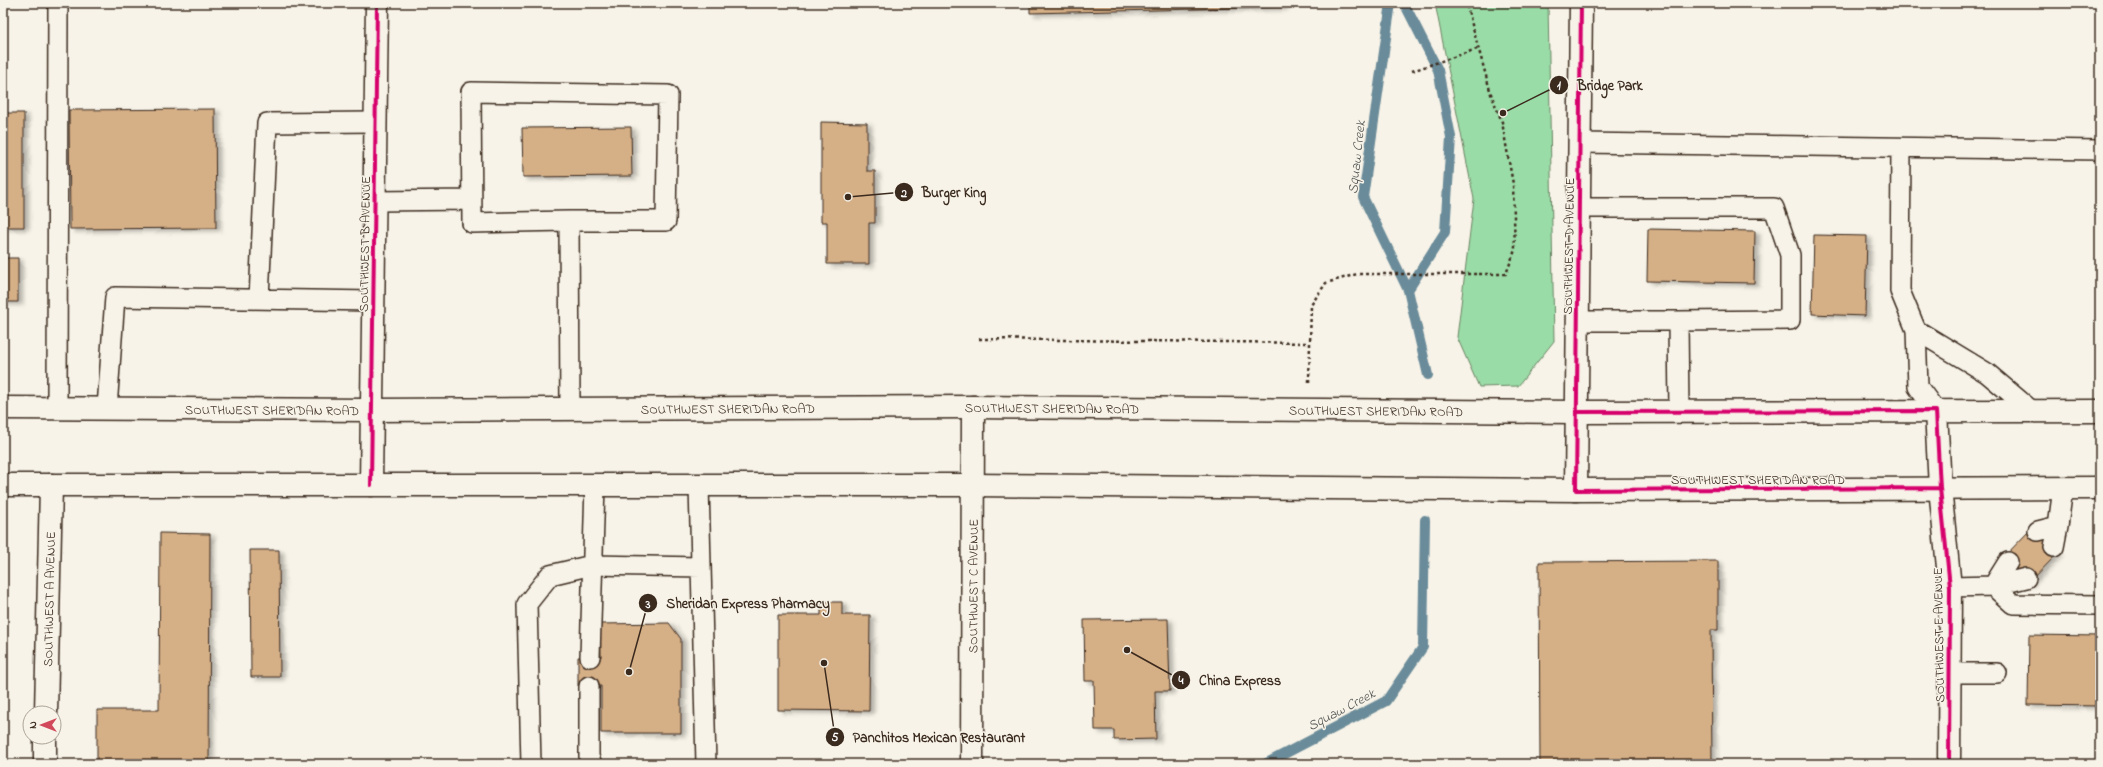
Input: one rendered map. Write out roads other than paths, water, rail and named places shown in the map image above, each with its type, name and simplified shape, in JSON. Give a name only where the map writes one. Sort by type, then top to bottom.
[{"type":"main road","name":"SOUTHWEST B AVENUE","points":[[371,484],[376,3]]},
{"type":"main road","name":"SOUTHWEST D AVENUE","points":[[1576,490],[1581,3]]},
{"type":"main road","name":"SOUTHWEST SHERIDAN ROAD","points":[[3,408],[372,410],[973,407],[1576,412],[2100,411]]},
{"type":"main road","name":"SOUTHWEST C AVENUE","points":[[972,764],[973,407]]},
{"type":"main road","name":"SOUTHWEST E AVENUE","points":[[1936,411],[1940,488],[1950,587],[1949,764]]},
{"type":"main road","name":"SOUTHWEST A AVENUE","points":[[46,705],[51,484]]},
{"type":"main road","name":"SOUTHWEST SHERIDAN ROAD","points":[[3,485],[973,484],[1576,490],[2100,488]]},
{"type":"main road","points":[[45,745],[45,764]]},
{"type":"lane","points":[[57,408],[58,3]]},
{"type":"lane","points":[[471,92],[668,95],[666,221],[569,221],[472,223],[471,92]]},
{"type":"lane","points":[[259,299],[267,123],[375,122]]},
{"type":"lane","points":[[1579,143],[2100,150]]},
{"type":"lane","points":[[1901,148],[1900,291],[1916,330],[1918,387],[1936,411]]},
{"type":"lane","points":[[375,201],[471,200]]},
{"type":"lane","points":[[1578,321],[1790,320],[1790,255],[1774,208],[1579,208]]},
{"type":"lane","points":[[569,221],[570,409]]},
{"type":"lane","points":[[107,408],[115,297],[373,301]]},
{"type":"lane","points":[[1678,321],[1679,412]]},
{"type":"lane","points":[[1916,330],[1987,373],[2032,411]]},
{"type":"lane","points":[[590,657],[595,484]]},
{"type":"lane","points":[[699,484],[706,764]]},
{"type":"lane","points":[[2054,547],[2063,488]]},
{"type":"lane","points":[[2038,531],[2058,526]]},
{"type":"lane","points":[[1994,586],[2008,562]]},
{"type":"lane","points":[[531,764],[527,604],[550,575],[592,565],[701,567]]},
{"type":"lane","points":[[1950,587],[1994,586],[2026,578]]},
{"type":"lane","points":[[1994,586],[2013,604],[2100,605]]},
{"type":"lane","points":[[1950,673],[1997,673]]},
{"type":"lane","points":[[590,686],[589,757],[592,764]]},
{"type":"waterway","name":"Squaw Creek","points":[[1391,3],[1363,197],[1408,290],[1428,375]]},
{"type":"waterway","points":[[1404,3],[1438,70],[1451,137],[1445,232],[1408,290]]},
{"type":"waterway","name":"Squaw Creek","points":[[1265,764],[1386,701],[1423,647],[1425,520]]},
{"type":"place","name":"Bridge Park","points":[[1503,113]]},
{"type":"place","name":"Burger King","points":[[848,197]]},
{"type":"place","name":"China Express","points":[[1127,650]]},
{"type":"place","name":"Panchitos Mexican Restaurant","points":[[824,663]]},
{"type":"place","name":"Sheridan Express Pharmacy","points":[[629,672]]}]
